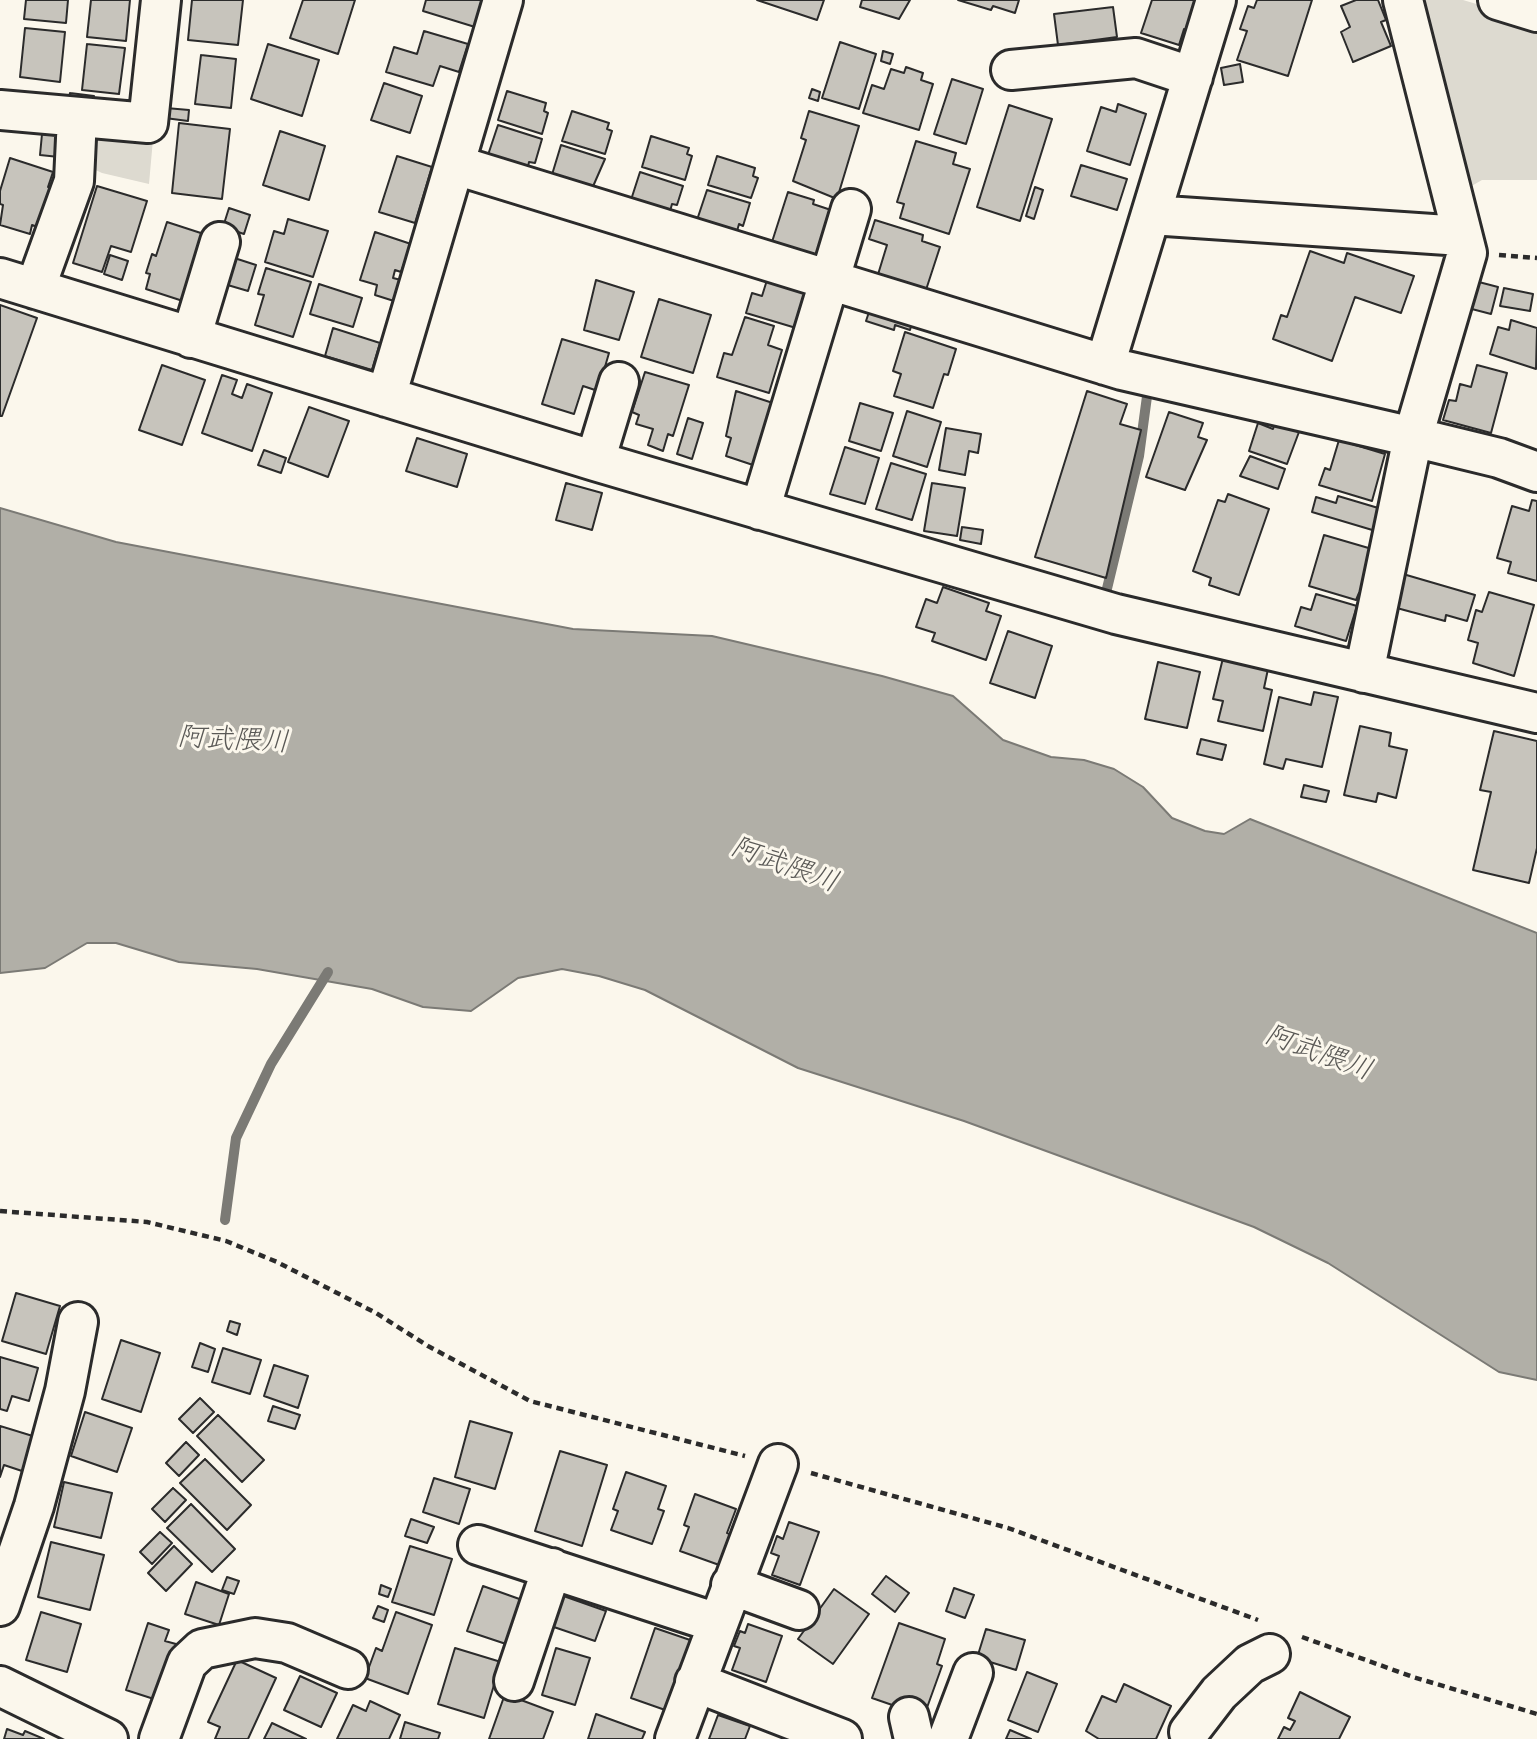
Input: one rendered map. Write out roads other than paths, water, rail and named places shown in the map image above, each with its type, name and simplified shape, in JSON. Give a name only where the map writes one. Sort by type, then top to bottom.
[{"type":"street","points":[[0,110],[148,123],[161,0]]},
{"type":"street","points":[[386,397],[503,0]]},
{"type":"street","points":[[1105,365],[1216,0]]},
{"type":"street","points":[[1364,673],[1413,437],[1467,253],[1403,0]]},
{"type":"street","points":[[1499,0],[1537,12]]},
{"type":"street","points":[[1011,70],[1136,58],[1193,77]]},
{"type":"street","points":[[77,117],[74,181],[17,284],[595,461],[1116,614],[1537,713]]},
{"type":"street","points":[[456,165],[1105,365],[1499,458],[1537,472]]},
{"type":"street","points":[[760,510],[851,209]]},
{"type":"street","points":[[1151,215],[1462,236]]},
{"type":"street","points":[[191,338],[220,242]]},
{"type":"street","points":[[595,461],[619,382]]},
{"type":"street","points":[[0,1606],[34,1506],[65,1391],[78,1322]]},
{"type":"street","points":[[676,1739],[778,1464]]},
{"type":"street","points":[[478,1545],[717,1623]]},
{"type":"street","points":[[514,1681],[552,1569]]},
{"type":"street","points":[[731,1585],[799,1610]]},
{"type":"street","points":[[159,1739],[187,1663],[202,1649],[255,1638],[287,1643],[348,1669]]},
{"type":"street","points":[[1192,1737],[1219,1693],[1250,1664],[1270,1654]]},
{"type":"street","points":[[948,1739],[972,1673]]},
{"type":"street","points":[[695,1682],[842,1739]]},
{"type":"street","points":[[0,1686],[108,1739]]},
{"type":"water","name":"阿武隈川","points":[[0,508],[116,542],[573,629],[712,636],[882,676],[953,696],[1003,740],[1051,757],[1084,760],[1114,769],[1143,787],[1172,818],[1205,831],[1224,834],[1250,819],[1537,933],[1537,1380],[1499,1372],[1328,1263],[1254,1227],[964,1121],[798,1068],[645,990],[599,976],[562,969],[518,978],[471,1011],[423,1007],[372,989],[257,969],[179,962],[116,943],[87,943],[45,968],[0,973]]},
{"type":"waterway","points":[[1104,601],[1139,456],[1148,389],[1154,390]]},
{"type":"waterway","points":[[225,1220],[236,1138],[271,1064],[328,972]]}]
